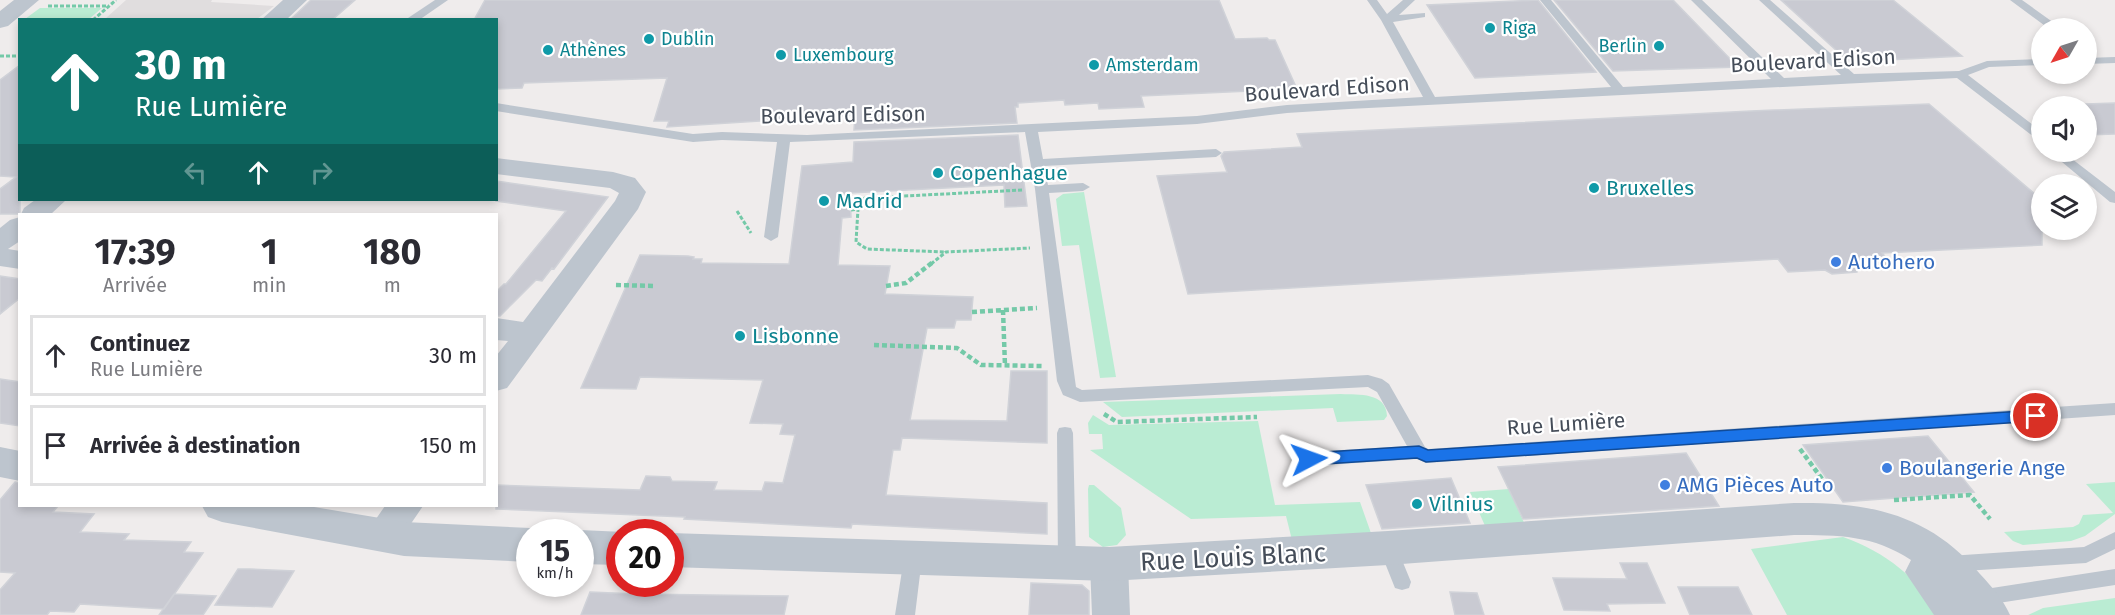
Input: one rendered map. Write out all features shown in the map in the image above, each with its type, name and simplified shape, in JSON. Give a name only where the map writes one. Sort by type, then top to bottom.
[{"type":"street","points":[[274,18],[296,0]]},
{"type":"street","points":[[0,21],[33,3]]},
{"type":"street","points":[[498,166],[614,180],[626,184],[633,192],[623,210],[498,377]]},
{"type":"street","points":[[35,213],[51,201]]},
{"type":"street","points":[[0,242],[18,228]]},
{"type":"street","points":[[0,257],[18,260]]},
{"type":"street","points":[[498,329],[530,334]]},
{"type":"street","points":[[0,462],[18,466]]},
{"type":"street","points":[[227,507],[382,536],[516,544]]},
{"type":"street","points":[[382,536],[404,507]]},
{"type":"street","name":"Rue Louis Blanc","points":[[684,550],[1067,564],[1395,565],[1794,519],[1840,525],[1886,540],[1915,561],[1938,571],[1946,596],[1973,610]]},
{"type":"street","points":[[1109,564],[1111,615]]},
{"type":"lane","points":[[413,18],[443,0]]},
{"type":"lane","points":[[1372,0],[1386,20],[1431,101]]},
{"type":"lane","points":[[1545,0],[1620,91]]},
{"type":"lane","points":[[1696,0],[1781,82]]},
{"type":"lane","points":[[1764,0],[1851,78]]},
{"type":"lane","points":[[2015,0],[2041,18]]},
{"type":"lane","points":[[1386,20],[1412,1]]},
{"type":"lane","points":[[1386,20],[1421,15]]},
{"type":"lane","points":[[2097,57],[2101,60]]},
{"type":"lane","points":[[2097,60],[2115,60]]},
{"type":"lane","name":"Boulevard Edison","points":[[498,106],[697,138],[722,136],[784,138],[1197,120],[1287,109],[1960,74],[1987,64],[2031,62]]},
{"type":"lane","points":[[1960,74],[2031,131]]},
{"type":"lane","points":[[1031,128],[1042,189],[1065,381],[1075,393],[1368,381],[1383,388],[1419,452]]},
{"type":"lane","points":[[771,237],[784,138]]},
{"type":"lane","points":[[1037,163],[1216,153]]},
{"type":"lane","points":[[2069,162],[2115,199]]},
{"type":"lane","points":[[1042,189],[1083,187]]},
{"type":"lane","name":"Rue Lumière","points":[[1309,459],[1419,452],[1426,456],[2110,410]]},
{"type":"lane","points":[[1065,433],[1067,564]]},
{"type":"lane","points":[[1938,571],[2086,555],[2115,540]]},
{"type":"lane","points":[[905,615],[913,558]]},
{"type":"lane","points":[[1973,610],[2115,577]]},
{"type":"path","points":[[95,18],[116,0]]},
{"type":"path","points":[[33,3],[109,6]]},
{"type":"path","points":[[0,56],[18,56]]},
{"type":"path","points":[[1042,189],[865,198],[859,201],[856,242],[867,249],[945,252],[1049,246]]},
{"type":"path","points":[[851,210],[858,209]]},
{"type":"path","points":[[886,286],[906,283],[945,252]]},
{"type":"path","points":[[616,285],[656,286]]},
{"type":"path","points":[[972,312],[1056,307]]},
{"type":"path","points":[[1004,310],[1005,366]]},
{"type":"path","points":[[874,345],[957,348],[981,365],[1063,367]]},
{"type":"path","points":[[1075,393],[1118,422],[1257,417]]},
{"type":"path","points":[[1798,446],[1832,492]]},
{"type":"path","points":[[1890,501],[1970,495],[1990,519]]},
{"type":"shaded area","points":[[126,0],[212,0],[211,2],[274,6],[258,18],[106,18]]},
{"type":"green space","points":[[40,8],[102,8],[90,18],[26,18]]},
{"type":"green space","points":[[1084,192],[1116,377],[1100,378],[1079,245],[1062,246],[1056,199],[1063,194]]},
{"type":"green space","points":[[1363,395],[1377,399],[1385,408],[1387,416],[1384,420],[1337,422],[1333,408],[1122,417],[1103,402]]},
{"type":"green space","points":[[1093,415],[1109,425],[1258,421],[1275,505],[1360,502],[1372,536],[1292,540],[1286,516],[1191,519],[1090,450],[1103,449],[1102,434],[1089,434],[1088,423]]},
{"type":"green space","points":[[2115,482],[2115,514],[2085,536],[2071,541],[2023,545],[2013,541],[2004,532],[2073,527],[2079,524],[2083,515],[2113,513],[2086,484]]},
{"type":"green space","points":[[1089,485],[1094,485],[1121,508],[1126,535],[1117,545],[1103,547],[1089,537]]},
{"type":"green space","points":[[1509,489],[1525,525],[1486,528],[1470,492]]},
{"type":"green space","points":[[1843,537],[1873,550],[1899,567],[1921,589],[1941,615],[1787,615],[1751,549]]},
{"type":"green space","points":[[2115,598],[2115,615],[2028,615],[2043,608]]},
{"type":"building","points":[[311,0],[355,0],[334,18],[292,18]]},
{"type":"building","points":[[485,0],[1219,0],[1235,39],[1275,40],[1297,89],[1141,96],[1144,107],[1099,109],[1098,103],[1065,105],[1064,100],[1018,103],[1018,107],[1015,107],[1017,123],[854,130],[855,115],[667,127],[669,121],[654,121],[667,78],[524,83],[522,88],[498,89],[498,18],[475,18]]},
{"type":"building","name":"Riga","points":[[1538,0],[1596,72],[1475,78],[1427,5]]},
{"type":"building","name":"Berlin","points":[[1554,0],[1673,0],[1738,67],[1613,71]]},
{"type":"building","points":[[1781,0],[1893,0],[1962,56],[1849,62]]},
{"type":"building","points":[[18,66],[18,201],[20,201],[20,212],[18,214],[0,214],[0,189],[16,177],[0,176],[0,80]]},
{"type":"building","points":[[2115,103],[2115,134],[2097,135],[2097,104]]},
{"type":"building","name":"Bruxelles","points":[[1929,104],[2031,191],[2031,240],[2042,240],[2042,245],[1882,253],[1894,266],[1858,268],[1857,272],[1832,274],[1825,270],[1788,272],[1778,259],[1188,294],[1157,176],[1227,172],[1221,156],[1224,152],[1302,147],[1297,134]]},
{"type":"building","points":[[1018,135],[1027,206],[1005,207],[1004,185],[850,193],[851,217],[842,218],[838,265],[890,266],[885,294],[973,297],[971,320],[956,320],[954,328],[927,328],[910,420],[1007,421],[1011,371],[1047,371],[1047,443],[902,438],[900,450],[893,450],[886,495],[1047,503],[1047,534],[852,524],[851,528],[684,519],[685,517],[496,509],[498,507],[498,485],[640,490],[646,476],[670,477],[672,481],[717,482],[714,490],[762,491],[765,482],[783,483],[795,435],[780,434],[783,424],[750,423],[763,380],[640,377],[636,389],[581,388],[640,255],[688,256],[694,257],[693,259],[702,259],[701,263],[789,264],[802,166],[853,162],[854,142]]},
{"type":"building","points":[[498,181],[608,197],[554,269],[552,268],[542,281],[536,280],[498,316],[498,290],[506,284],[566,211],[496,201],[498,201]]},
{"type":"building","points":[[0,276],[18,279],[18,300],[0,314]]},
{"type":"building","points":[[0,379],[18,382],[18,426],[0,423]]},
{"type":"building","name":"Boulangerie Ange","points":[[1928,436],[1974,492],[1843,502],[1803,445]]},
{"type":"building","points":[[1686,453],[1719,506],[1523,519],[1498,467]]},
{"type":"building","name":"Vilnius","points":[[1451,478],[1470,523],[1382,529],[1366,485]]},
{"type":"building","points":[[15,482],[18,483],[18,507],[57,507],[53,512],[94,514],[80,532],[129,534],[124,540],[191,542],[184,552],[203,553],[164,609],[80,604],[74,612],[50,611],[47,615],[0,615],[0,590],[15,573],[0,572],[0,500]]},
{"type":"building","points":[[1620,563],[1647,563],[1665,603],[1607,604],[1610,611],[1564,610],[1553,578],[1627,579]]},
{"type":"building","points":[[238,569],[294,571],[272,607],[215,605]]},
{"type":"building","points":[[1031,583],[1082,585],[1089,591],[1089,615],[1029,615]]},
{"type":"building","points":[[1678,587],[1738,587],[1752,615],[1690,615]]},
{"type":"building","points":[[594,592],[606,593],[606,597],[684,597],[684,595],[788,596],[784,615],[581,615],[588,597],[594,597]]},
{"type":"building","points":[[1450,592],[1477,593],[1484,615],[1455,615]]},
{"type":"building","points":[[174,594],[216,596],[203,615],[159,615]]},
{"type":"place","name":"Riga","points":[[1490,28]]},
{"type":"place","name":"Dublin","points":[[649,39]]},
{"type":"place","name":"Berlin","points":[[1659,46]]},
{"type":"place","name":"Athènes","points":[[548,50]]},
{"type":"place","name":"Luxembourg","points":[[781,55]]},
{"type":"place","name":"Amsterdam","points":[[1094,65]]},
{"type":"place","name":"Copenhague","points":[[938,173]]},
{"type":"place","name":"Bruxelles","points":[[1594,188]]},
{"type":"place","name":"Madrid","points":[[824,201]]},
{"type":"place","name":"Autohero","points":[[1836,262]]},
{"type":"place","name":"Lisbonne","points":[[740,336]]},
{"type":"place","name":"Boulangerie Ange","points":[[1887,468]]},
{"type":"place","name":"AMG Pièces Auto","points":[[1665,485]]},
{"type":"place","name":"Vilnius","points":[[1417,504]]},
{"type":"route","points":[[1309,459],[1419,452],[1426,456],[2036,416]]}]
